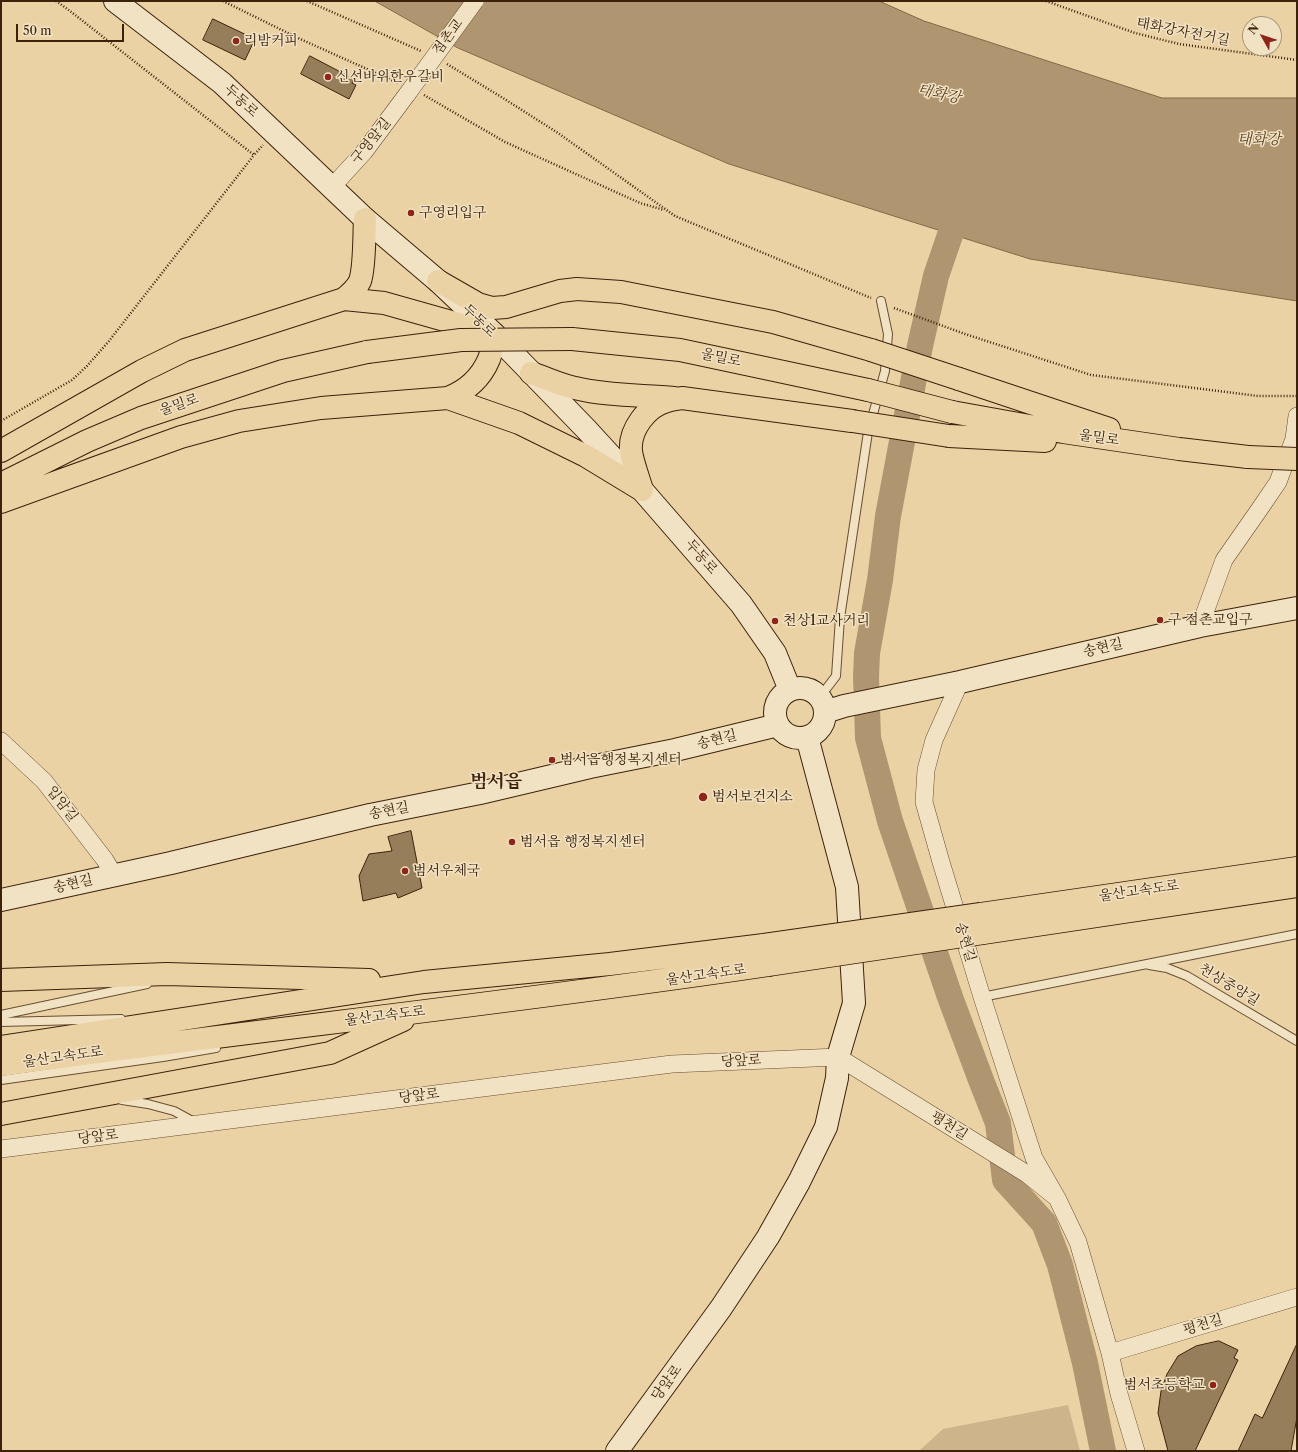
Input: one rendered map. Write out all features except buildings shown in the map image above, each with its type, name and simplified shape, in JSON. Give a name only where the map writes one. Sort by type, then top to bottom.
[{"type":"main road","points":[[1,451],[142,372],[185,350],[344,299],[355,290],[360,281],[365,219]]},
{"type":"main road","points":[[438,281],[473,301],[492,308],[506,307],[547,294],[577,290],[621,292],[773,322],[870,350],[1163,447]]},
{"type":"main road","points":[[1,502],[181,437],[239,421],[321,408],[448,398],[460,393],[473,382],[489,359],[498,339],[497,330],[502,321],[547,294]]},
{"type":"main road","points":[[344,299],[384,303],[498,339]]},
{"type":"main road","name":"울밀로","points":[[1,484],[87,441],[141,418],[282,371],[367,352],[461,340],[572,340],[680,350],[868,390],[952,412],[1063,432],[1163,447],[1248,457],[1297,459]]},
{"type":"main road","points":[[531,372],[560,384],[597,392],[682,398],[949,436],[1163,447]]},
{"type":"main road","points":[[448,398],[519,423],[586,456],[642,490]]},
{"type":"main road","points":[[642,490],[631,451],[632,435],[647,413],[656,406],[666,401],[682,398]]},
{"type":"main road","name":"울산고속도로","points":[[982,924],[1297,868]]},
{"type":"main road","name":"울산고속도로","points":[[982,924],[1297,886]]},
{"type":"main road","points":[[766,955],[982,924]]},
{"type":"main road","name":"울산고속도로","points":[[1,1047],[424,982],[610,964],[766,955]]},
{"type":"main road","name":"울산고속도로","points":[[1,1065],[426,1010],[641,984],[766,955]]},
{"type":"main road","points":[[1,980],[167,974],[424,982]]},
{"type":"main road","points":[[1,1114],[330,1053],[426,1010]]},
{"type":"street","name":"두동로","points":[[115,1],[222,83],[365,219],[438,281],[531,372],[642,490],[742,604],[776,653],[790,690]]},
{"type":"street","name":"점촌교","points":[[411,91],[475,1]]},
{"type":"street","name":"구영앞길","points":[[332,187],[364,152],[411,91]]},
{"type":"street","points":[[1200,626],[1224,560],[1278,482],[1294,439],[1297,416]]},
{"type":"street","name":"송현길","points":[[830,705],[890,696],[960,682],[1200,626],[1289,609]]},
{"type":"street","name":"송현길","points":[[960,682],[934,740],[926,770],[924,802],[982,997]]},
{"type":"street","points":[[798,687],[814,691],[830,705],[820,728],[814,734],[807,737],[798,738],[783,732],[775,717],[775,709],[780,698],[790,690],[798,687]]},
{"type":"street","name":"송현길","points":[[1,900],[171,863],[370,815],[480,793],[590,767],[675,750],[778,725]]},
{"type":"street","name":"당앞로","points":[[617,1451],[721,1308],[768,1237],[799,1182],[826,1127],[837,1078],[838,1057],[854,1003],[847,887],[807,737]]},
{"type":"street","name":"입암길","points":[[1,741],[44,781],[105,860],[114,875]]},
{"type":"street","name":"평천길","points":[[982,997],[1034,1158],[1057,1198],[1078,1242],[1136,1451]]},
{"type":"street","name":"평천길","points":[[838,1057],[1027,1174],[1057,1198]]},
{"type":"street","name":"당앞로","points":[[1,1149],[672,1064],[838,1057]]},
{"type":"street","name":"평천길","points":[[1110,1353],[1297,1297]]},
{"type":"lane","points":[[830,705],[836,676],[840,618],[868,432],[884,371],[888,334],[881,302]]},
{"type":"lane","points":[[982,997],[1297,934]]},
{"type":"lane","name":"천상중앙길","points":[[1143,964],[1167,968],[1187,976],[1297,1041]]},
{"type":"lane","points":[[1,1015],[191,975]]},
{"type":"lane","points":[[256,1041],[426,1010]]},
{"type":"lane","points":[[1,1022],[197,1017]]},
{"type":"lane","points":[[1,1080],[163,1057],[225,1046]]},
{"type":"lane","points":[[81,1099],[118,1099],[148,1104],[174,1111],[198,1124]]},
{"type":"path","points":[[56,1],[254,155]]},
{"type":"path","points":[[222,1],[411,91],[505,142],[640,203],[667,210]]},
{"type":"path","points":[[307,1],[427,53]]},
{"type":"path","name":"태화강자전거길","points":[[1046,1],[1136,33],[1179,44],[1297,60]]},
{"type":"path","points":[[441,60],[558,133],[675,216],[881,302]]},
{"type":"path","points":[[1,422],[72,380],[87,366],[110,341],[254,155],[274,132]]},
{"type":"path","points":[[900,311],[1091,375],[1258,396],[1297,396]]},
{"type":"shaded area","points":[[1068,1405],[1080,1451],[919,1451],[943,1429]]},
{"type":"water","name":"태화강","points":[[375,1],[879,1],[924,21],[1162,98],[1297,98],[1297,301],[1030,259],[729,164],[458,48]]},
{"type":"waterway","points":[[962,200],[936,276],[920,346],[888,516],[880,580],[867,653],[866,677],[868,738],[890,821],[950,997],[998,1123],[1005,1180],[1044,1223],[1060,1265],[1085,1363],[1103,1451]]},
{"type":"place","name":"리밤커피","points":[[236,41]]},
{"type":"place","name":"신선바위한우갈비","points":[[328,77]]},
{"type":"place","name":"구영리입구","points":[[411,213]]},
{"type":"place","name":"구 점촌교입구","points":[[1160,620]]},
{"type":"place","name":"천상1교사거리","points":[[775,621]]},
{"type":"place","name":"범서읍행정복지센터","points":[[552,760]]},
{"type":"place","name":"범서보건지소","points":[[703,797]]},
{"type":"place","name":"범서읍 행정복지센터","points":[[512,842]]},
{"type":"place","name":"범서우체국","points":[[405,871]]},
{"type":"place","name":"범서초등학교","points":[[1213,1385]]},
{"type":"district","name":"범서읍","points":[[496,782]]}]
